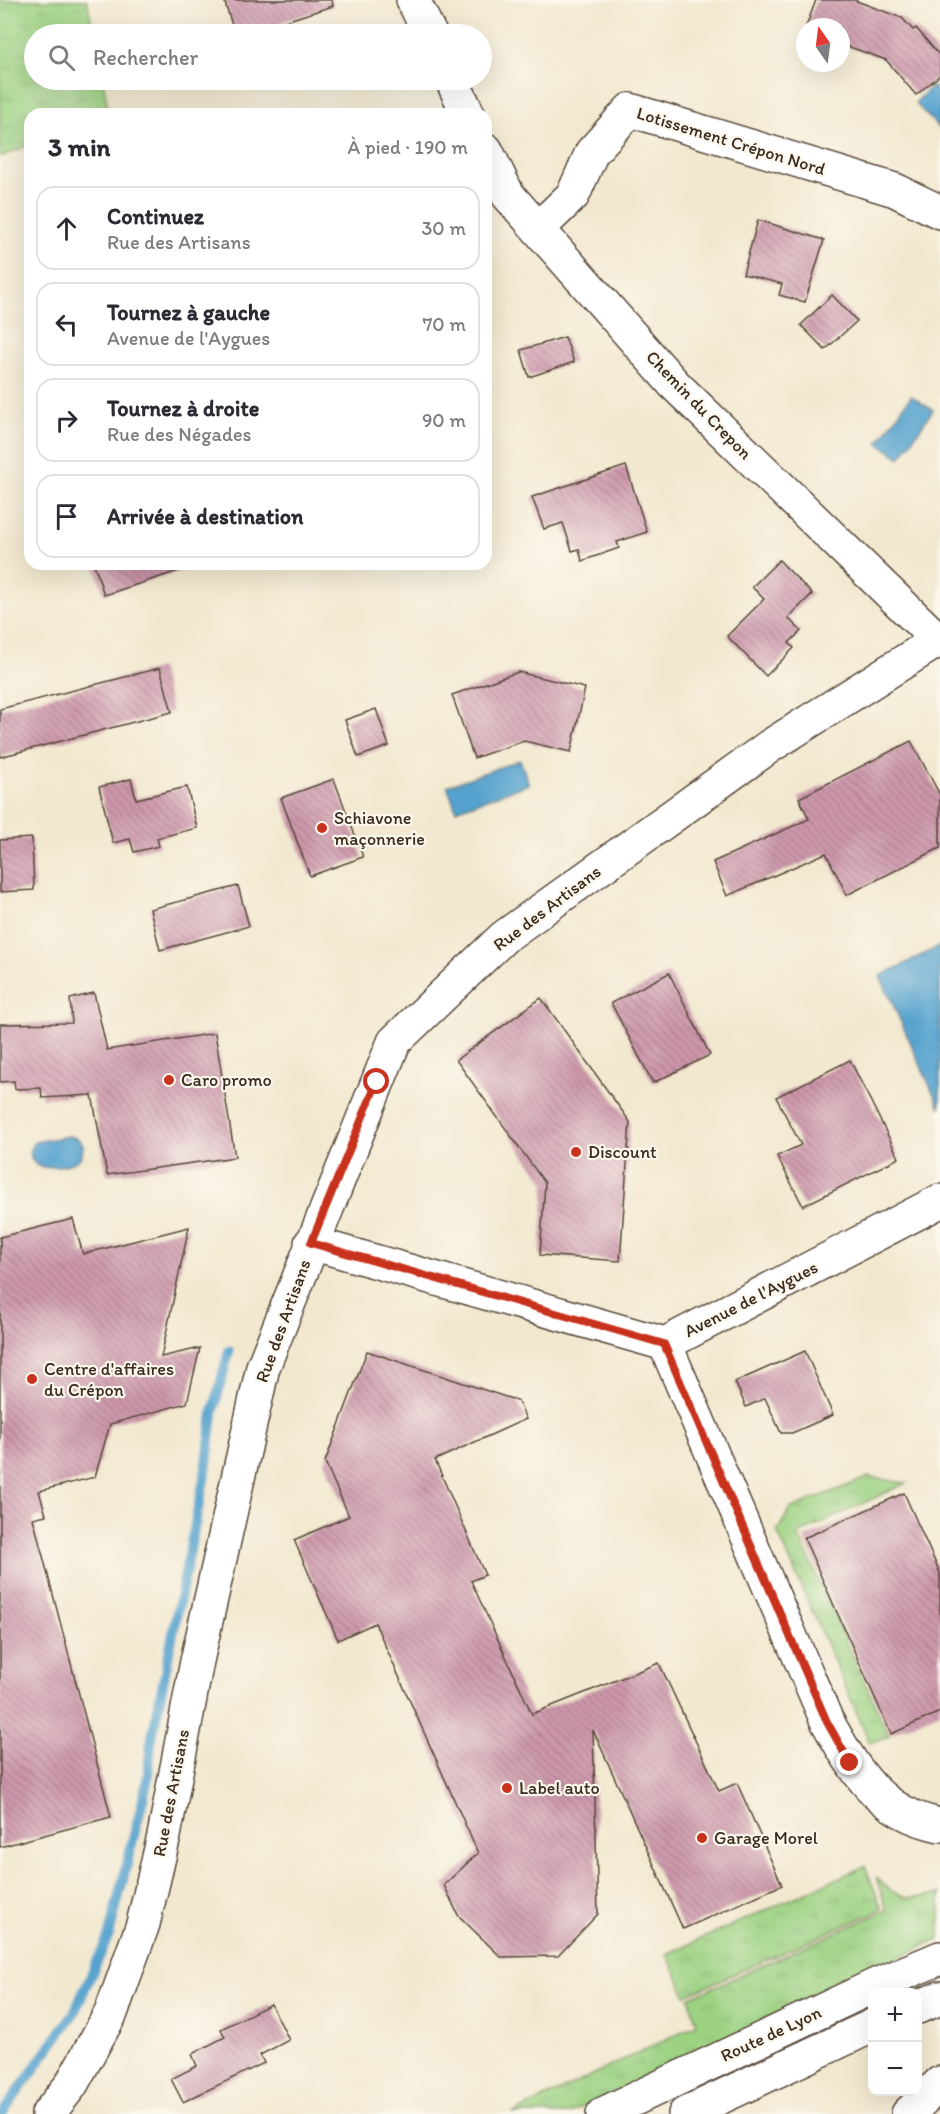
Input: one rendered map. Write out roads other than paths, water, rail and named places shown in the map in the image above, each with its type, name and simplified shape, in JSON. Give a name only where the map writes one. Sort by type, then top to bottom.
[{"type":"street","points":[[413,0],[425,24]]},
{"type":"street","points":[[457,90],[465,108]]},
{"type":"street","name":"Lotissement Crépon Nord","points":[[538,228],[573,195],[592,152],[630,110],[895,190],[940,212]]},
{"type":"street","name":"Chemin du Crepon","points":[[492,162],[508,195],[674,384],[938,639]]},
{"type":"street","name":"Rue des Artisans","points":[[48,2114],[71,2085],[111,2013],[143,1924],[164,1836],[197,1660],[263,1367],[311,1243],[394,1042],[504,937],[770,746],[938,639]]},
{"type":"street","name":"Avenue de l'Aygues","points":[[311,1243],[664,1344],[940,1201]]},
{"type":"street","points":[[664,1344],[827,1722],[872,1791],[900,1811],[940,1825]]},
{"type":"street","name":"Route de Lyon","points":[[603,2114],[865,1990],[940,1958]]},
{"type":"street","points":[[922,2005],[940,1998]]},
{"type":"street","name":"Route de Lyon","points":[[685,2114],[868,2028]]},
{"type":"street","points":[[908,2114],[940,2083]]},
{"type":"water","points":[[932,86],[940,94],[940,129],[915,103]]},
{"type":"water","points":[[911,396],[933,410],[900,458],[878,443]]},
{"type":"water","points":[[520,760],[529,784],[456,810],[447,786]]},
{"type":"water","points":[[940,946],[940,1108],[880,976]]},
{"type":"water","points":[[69,1136],[77,1138],[83,1144],[80,1158],[61,1166],[39,1166],[33,1162],[29,1151],[35,1142]]},
{"type":"waterway","points":[[2,2114],[74,2013],[109,1935],[147,1783],[151,1743],[207,1464],[213,1413],[229,1351]]},
{"type":"place","name":"Schiavone maçonnerie","points":[[322,828]]},
{"type":"place","name":"Caro promo","points":[[169,1080]]},
{"type":"place","name":"Discount","points":[[576,1152]]},
{"type":"place","name":"Centre d'affaires du Crépon","points":[[32,1379]]},
{"type":"place","name":"Label auto","points":[[507,1788]]},
{"type":"place","name":"Garage Morel","points":[[702,1838]]}]
